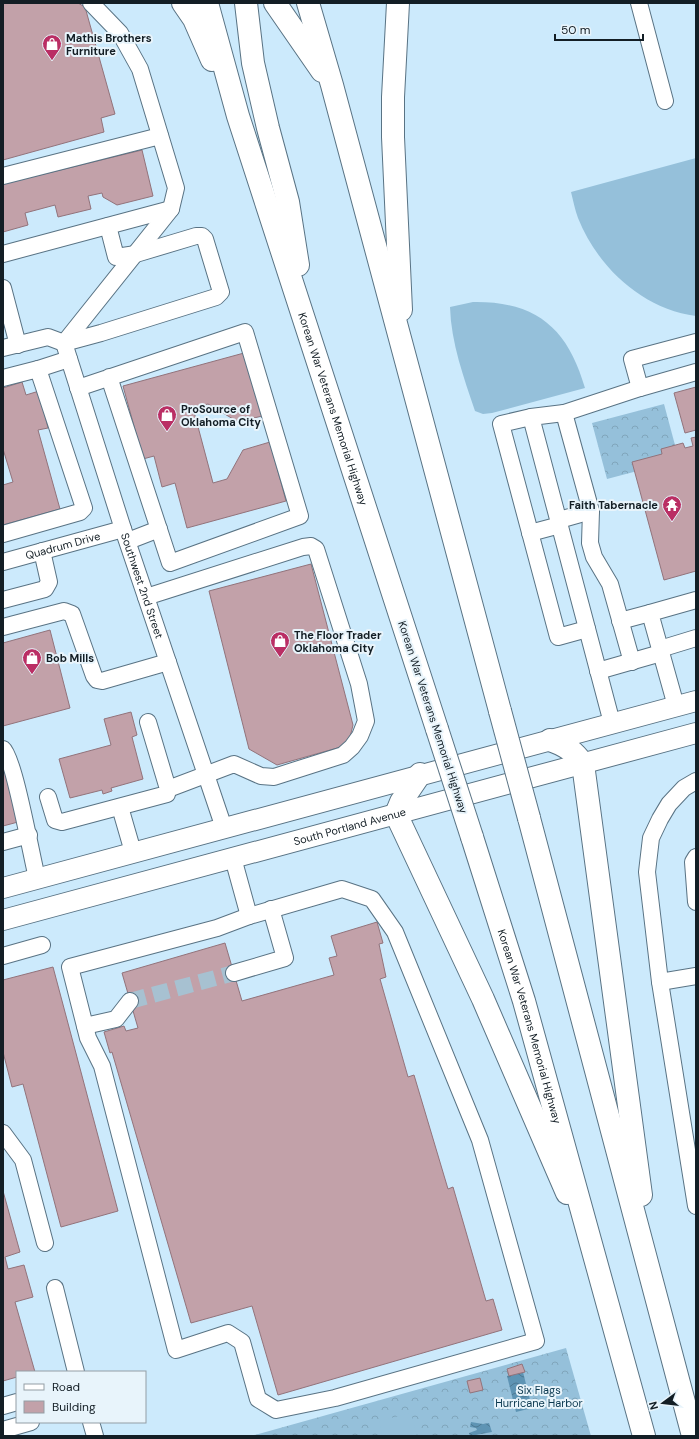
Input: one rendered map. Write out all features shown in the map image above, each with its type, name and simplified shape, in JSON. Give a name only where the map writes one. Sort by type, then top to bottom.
[{"type":"highway","points":[[183,3],[194,19],[238,116]]},
{"type":"highway","name":"Korean War Veterans Memorial Highway","points":[[207,3],[238,116],[524,1001],[644,1436]]},
{"type":"highway","points":[[246,3],[253,63],[268,128],[288,202],[307,330]]},
{"type":"highway","points":[[275,3],[332,85]]},
{"type":"highway","points":[[308,3],[332,85],[402,345],[693,1436]]},
{"type":"highway","points":[[398,3],[393,96],[393,137],[402,345]]},
{"type":"highway","points":[[550,740],[563,744],[576,754],[583,764],[655,1296]]},
{"type":"highway","points":[[420,774],[401,802],[396,814],[483,999],[552,1161],[595,1254]]},
{"type":"main road","points":[[3,888],[420,774],[696,701]]},
{"type":"main road","name":"South Portland Avenue","points":[[3,920],[696,733]]},
{"type":"main road","points":[[224,828],[232,858]]},
{"type":"main road","points":[[38,878],[46,909]]},
{"type":"street","points":[[64,343],[171,209],[176,188],[140,69],[120,33],[91,3]]},
{"type":"street","points":[[639,3],[665,101]]},
{"type":"street","points":[[3,176],[160,136]]},
{"type":"street","points":[[3,254],[171,209]]},
{"type":"street","points":[[3,288],[10,346],[48,337],[64,343],[102,334],[216,297],[221,292],[205,239],[202,236],[196,236],[136,254],[116,257],[108,226]]},
{"type":"street","points":[[78,388],[109,377],[245,332],[300,516],[170,563],[109,377]]},
{"type":"street","points":[[640,388],[632,359],[696,342]]},
{"type":"street","name":"Southwest 2nd Street","points":[[64,343],[146,597],[224,828]]},
{"type":"street","points":[[3,378],[69,359]]},
{"type":"street","points":[[3,534],[80,512],[84,508],[38,369]]},
{"type":"street","points":[[587,629],[558,637],[501,424],[532,417],[564,413],[640,388],[696,372]]},
{"type":"street","points":[[564,413],[592,511],[590,543],[597,562],[610,584],[632,662]]},
{"type":"street","points":[[532,417],[612,723]]},
{"type":"street","points":[[529,528],[592,511]]},
{"type":"street","name":"Quadrum Drive","points":[[3,562],[42,551],[159,529]]},
{"type":"street","points":[[146,597],[303,546],[311,546],[316,549],[359,684],[366,721],[360,736],[352,747],[343,755],[274,777],[261,776],[234,764],[168,789]]},
{"type":"street","points":[[3,600],[46,589],[49,582],[42,551]]},
{"type":"street","points":[[620,621],[696,600]]},
{"type":"street","points":[[3,627],[64,611],[72,614],[94,676],[97,680],[102,681],[168,662]]},
{"type":"street","points":[[650,613],[676,706]]},
{"type":"street","points":[[598,671],[632,662],[696,638]]},
{"type":"street","points":[[48,797],[55,820],[62,822],[167,794],[168,789],[148,722]]},
{"type":"street","points":[[3,749],[6,752],[12,770],[29,835],[30,848],[38,878]]},
{"type":"street","points":[[696,781],[684,788],[669,804],[652,838],[647,872],[660,982],[696,1206]]},
{"type":"street","points":[[120,807],[133,852]]},
{"type":"street","points":[[3,842],[29,835]]},
{"type":"street","points":[[696,857],[693,862],[696,902]]},
{"type":"street","points":[[232,858],[249,916]]},
{"type":"street","points":[[342,888],[372,899],[395,932],[480,1140],[536,1341],[335,1398],[276,1410],[258,1399],[242,1342],[228,1332],[176,1350],[102,1066],[88,1038],[70,967],[217,928],[271,909],[342,888]]},
{"type":"street","points":[[234,973],[285,958],[271,909]]},
{"type":"street","points":[[3,956],[42,945]]},
{"type":"street","points":[[660,982],[696,976]]},
{"type":"street","points":[[85,1026],[116,1019],[130,1001]]},
{"type":"street","points":[[3,1133],[23,1160],[45,1243]]},
{"type":"street","points":[[55,1288],[76,1371]]},
{"type":"street","points":[[3,1406],[16,1402]]},
{"type":"street","points":[[3,1430],[28,1423]]},
{"type":"street","points":[[91,1423],[95,1436]]},
{"type":"green space","points":[[696,158],[696,316],[677,312],[658,305],[625,283],[610,269],[597,253],[587,236],[578,218],[571,192]]},
{"type":"green space","points":[[473,302],[495,303],[515,307],[532,313],[547,322],[559,335],[569,350],[578,367],[585,388],[492,413],[483,414],[475,411],[455,347],[450,307]]},
{"type":"green space","points":[[664,404],[679,460],[607,479],[592,423]]},
{"type":"green space","name":"Six Flags Hurricane Harbor","points":[[566,1348],[591,1436],[251,1436]]},
{"type":"green space","points":[[411,1413],[417,1436],[382,1436],[379,1421]]},
{"type":"water","points":[[523,1372],[532,1408],[516,1412],[507,1376]]},
{"type":"water","points":[[471,1422],[483,1424],[489,1423],[492,1432],[470,1436],[469,1433],[477,1430],[476,1428],[470,1427]]},
{"type":"building","name":"Mathis Brothers Furniture","points":[[3,3],[78,3],[85,7],[115,114],[101,118],[104,132],[3,160]]},
{"type":"building","points":[[142,150],[153,196],[117,205],[103,197],[102,193],[88,196],[91,209],[58,217],[55,205],[25,213],[28,225],[3,232],[3,184]]},
{"type":"building","name":"ProSource of Oklahoma City","points":[[244,353],[262,416],[238,422],[208,404],[193,408],[213,483],[227,479],[243,450],[270,442],[286,501],[187,528],[175,483],[162,487],[154,456],[143,459],[123,386]]},
{"type":"building","points":[[22,382],[26,395],[39,391],[48,428],[38,430],[60,509],[3,525],[3,485],[13,482],[3,449],[3,388]]},
{"type":"building","points":[[696,387],[696,430],[685,433],[674,393]]},
{"type":"building","name":"Faith Tabernacle","points":[[696,437],[696,571],[664,580],[632,462],[662,454],[661,449],[683,443],[685,448],[693,446],[691,438]]},
{"type":"building","name":"The Floor Trader Oklahoma City","points":[[311,564],[353,725],[348,745],[277,765],[249,749],[209,591]]},
{"type":"building","name":"Bob Mills","points":[[50,630],[70,708],[3,726],[3,643]]},
{"type":"building","points":[[131,712],[137,735],[132,737],[143,779],[111,788],[112,791],[103,794],[102,790],[70,798],[59,759],[111,745],[104,719]]},
{"type":"building","points":[[3,763],[18,822],[3,826]]},
{"type":"building","points":[[377,922],[383,943],[379,944],[386,977],[380,979],[408,1077],[414,1075],[448,1189],[453,1187],[486,1301],[493,1299],[502,1330],[278,1395],[252,1306],[191,1323],[112,1052],[110,1053],[104,1032],[124,1026],[126,1031],[138,1028],[122,973],[225,943],[242,1001],[334,975],[329,958],[337,956],[331,936]]},
{"type":"building","points":[[53,967],[118,1211],[61,1227],[23,1084],[12,1087],[3,1052],[3,980]]},
{"type":"building","points":[[3,1191],[20,1252],[5,1257],[8,1269],[24,1265],[33,1297],[15,1302],[35,1371],[16,1371],[16,1377],[3,1381]]},
{"type":"building","points":[[522,1364],[525,1372],[509,1376],[507,1369]]},
{"type":"building","points":[[480,1378],[483,1390],[470,1393],[467,1381]]},
{"type":"tunnel","points":[[130,1001],[234,973]]},
{"type":"place","name":"Mathis Brothers Furniture","points":[[52,61]]},
{"type":"place","name":"ProSource of Oklahoma City","points":[[167,432]]},
{"type":"place","name":"Faith Tabernacle","points":[[672,522]]},
{"type":"place","name":"The Floor Trader Oklahoma City","points":[[280,658]]},
{"type":"place","name":"Bob Mills","points":[[32,675]]}]
